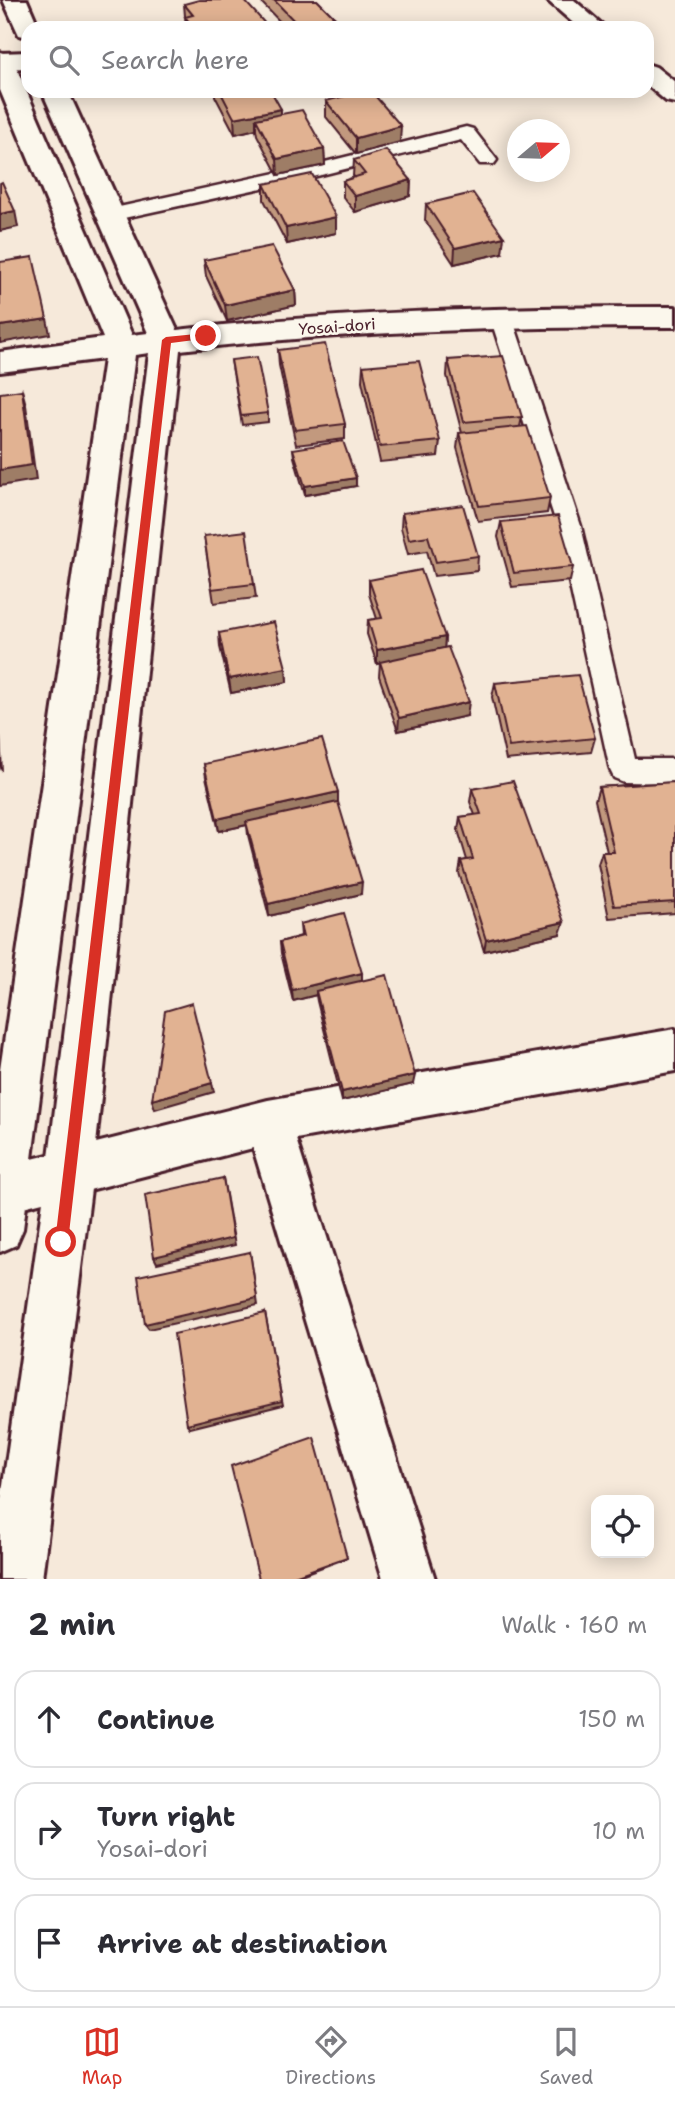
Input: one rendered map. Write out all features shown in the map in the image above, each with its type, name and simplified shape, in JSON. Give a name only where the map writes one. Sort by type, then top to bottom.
[{"type":"street","points":[[15,0],[24,21]]},
{"type":"street","points":[[559,0],[585,21]]},
{"type":"street","points":[[2,1202],[121,345],[0,61],[21,60]]},
{"type":"street","points":[[654,78],[675,95]]},
{"type":"street","points":[[16,1579],[70,1173],[166,340],[58,98]]},
{"type":"street","name":"Yosai-dori","points":[[0,362],[121,345],[300,328],[501,317],[675,317]]},
{"type":"street","points":[[2,1202],[70,1173],[268,1122],[675,1050]]},
{"type":"street","points":[[268,1122],[409,1579]]},
{"type":"lane","points":[[110,215],[313,171],[466,133],[487,160]]},
{"type":"lane","points":[[501,317],[569,526],[624,770],[675,771]]},
{"type":"building","points":[[199,0],[244,0],[263,21],[188,21],[185,17],[193,15],[184,4]]},
{"type":"building","points":[[274,0],[317,0],[335,18],[325,21],[294,21]]},
{"type":"building","points":[[224,98],[275,98],[281,109],[234,118]]},
{"type":"building","points":[[337,98],[377,98],[401,126],[356,138],[326,101]]},
{"type":"building","points":[[302,110],[324,149],[277,159],[256,119]]},
{"type":"building","points":[[386,150],[411,180],[355,196],[343,181],[365,174],[354,160]]},
{"type":"building","points":[[312,174],[336,217],[286,228],[264,184]]},
{"type":"building","points":[[2,182],[15,211],[0,214],[0,183]]},
{"type":"building","points":[[473,193],[504,237],[455,248],[426,204]]},
{"type":"building","points":[[272,246],[295,290],[225,305],[204,260]]},
{"type":"building","points":[[33,257],[47,319],[0,326],[0,262]]},
{"type":"building","points":[[325,344],[345,424],[295,430],[278,350]]},
{"type":"building","points":[[503,356],[522,417],[464,422],[448,360]]},
{"type":"building","points":[[257,357],[268,413],[241,416],[231,360]]},
{"type":"building","points":[[419,361],[440,441],[380,447],[363,366]]},
{"type":"building","points":[[22,390],[32,465],[0,470],[0,393]]},
{"type":"building","points":[[527,426],[550,498],[479,506],[459,433]]},
{"type":"building","points":[[343,441],[356,478],[305,486],[293,449]]},
{"type":"building","points":[[463,505],[478,556],[436,562],[428,536],[409,539],[402,513]]},
{"type":"building","points":[[558,516],[573,567],[514,573],[501,522]]},
{"type":"building","points":[[246,531],[254,584],[212,589],[204,536]]},
{"type":"building","points":[[421,570],[445,637],[377,650],[368,620],[382,618],[369,580]]},
{"type":"building","points":[[274,622],[286,668],[229,679],[219,633]]},
{"type":"building","points":[[448,647],[469,702],[399,718],[380,662]]},
{"type":"building","points":[[578,675],[595,738],[509,747],[495,683]]},
{"type":"building","points":[[322,739],[338,792],[217,819],[204,764]]},
{"type":"building","points":[[513,781],[564,922],[486,940],[461,861],[473,859],[460,817],[481,814],[472,789]]},
{"type":"building","points":[[675,782],[675,902],[614,906],[602,852],[614,852],[599,787]]},
{"type":"building","points":[[338,802],[362,882],[268,904],[246,822]]},
{"type":"building","points":[[344,913],[362,973],[292,990],[280,942],[303,936],[300,924]]},
{"type":"building","points":[[387,975],[415,1075],[342,1092],[316,991]]},
{"type":"building","points":[[192,1003],[212,1083],[152,1100],[165,1011]]},
{"type":"building","points":[[223,1178],[233,1238],[154,1257],[145,1195]]},
{"type":"building","points":[[250,1252],[257,1298],[145,1324],[138,1276]]},
{"type":"building","points":[[265,1313],[282,1401],[187,1424],[174,1334]]},
{"type":"building","points":[[314,1437],[347,1557],[286,1579],[259,1579],[231,1466]]},
{"type":"route","points":[[61,1242],[166,340],[206,336]]}]
